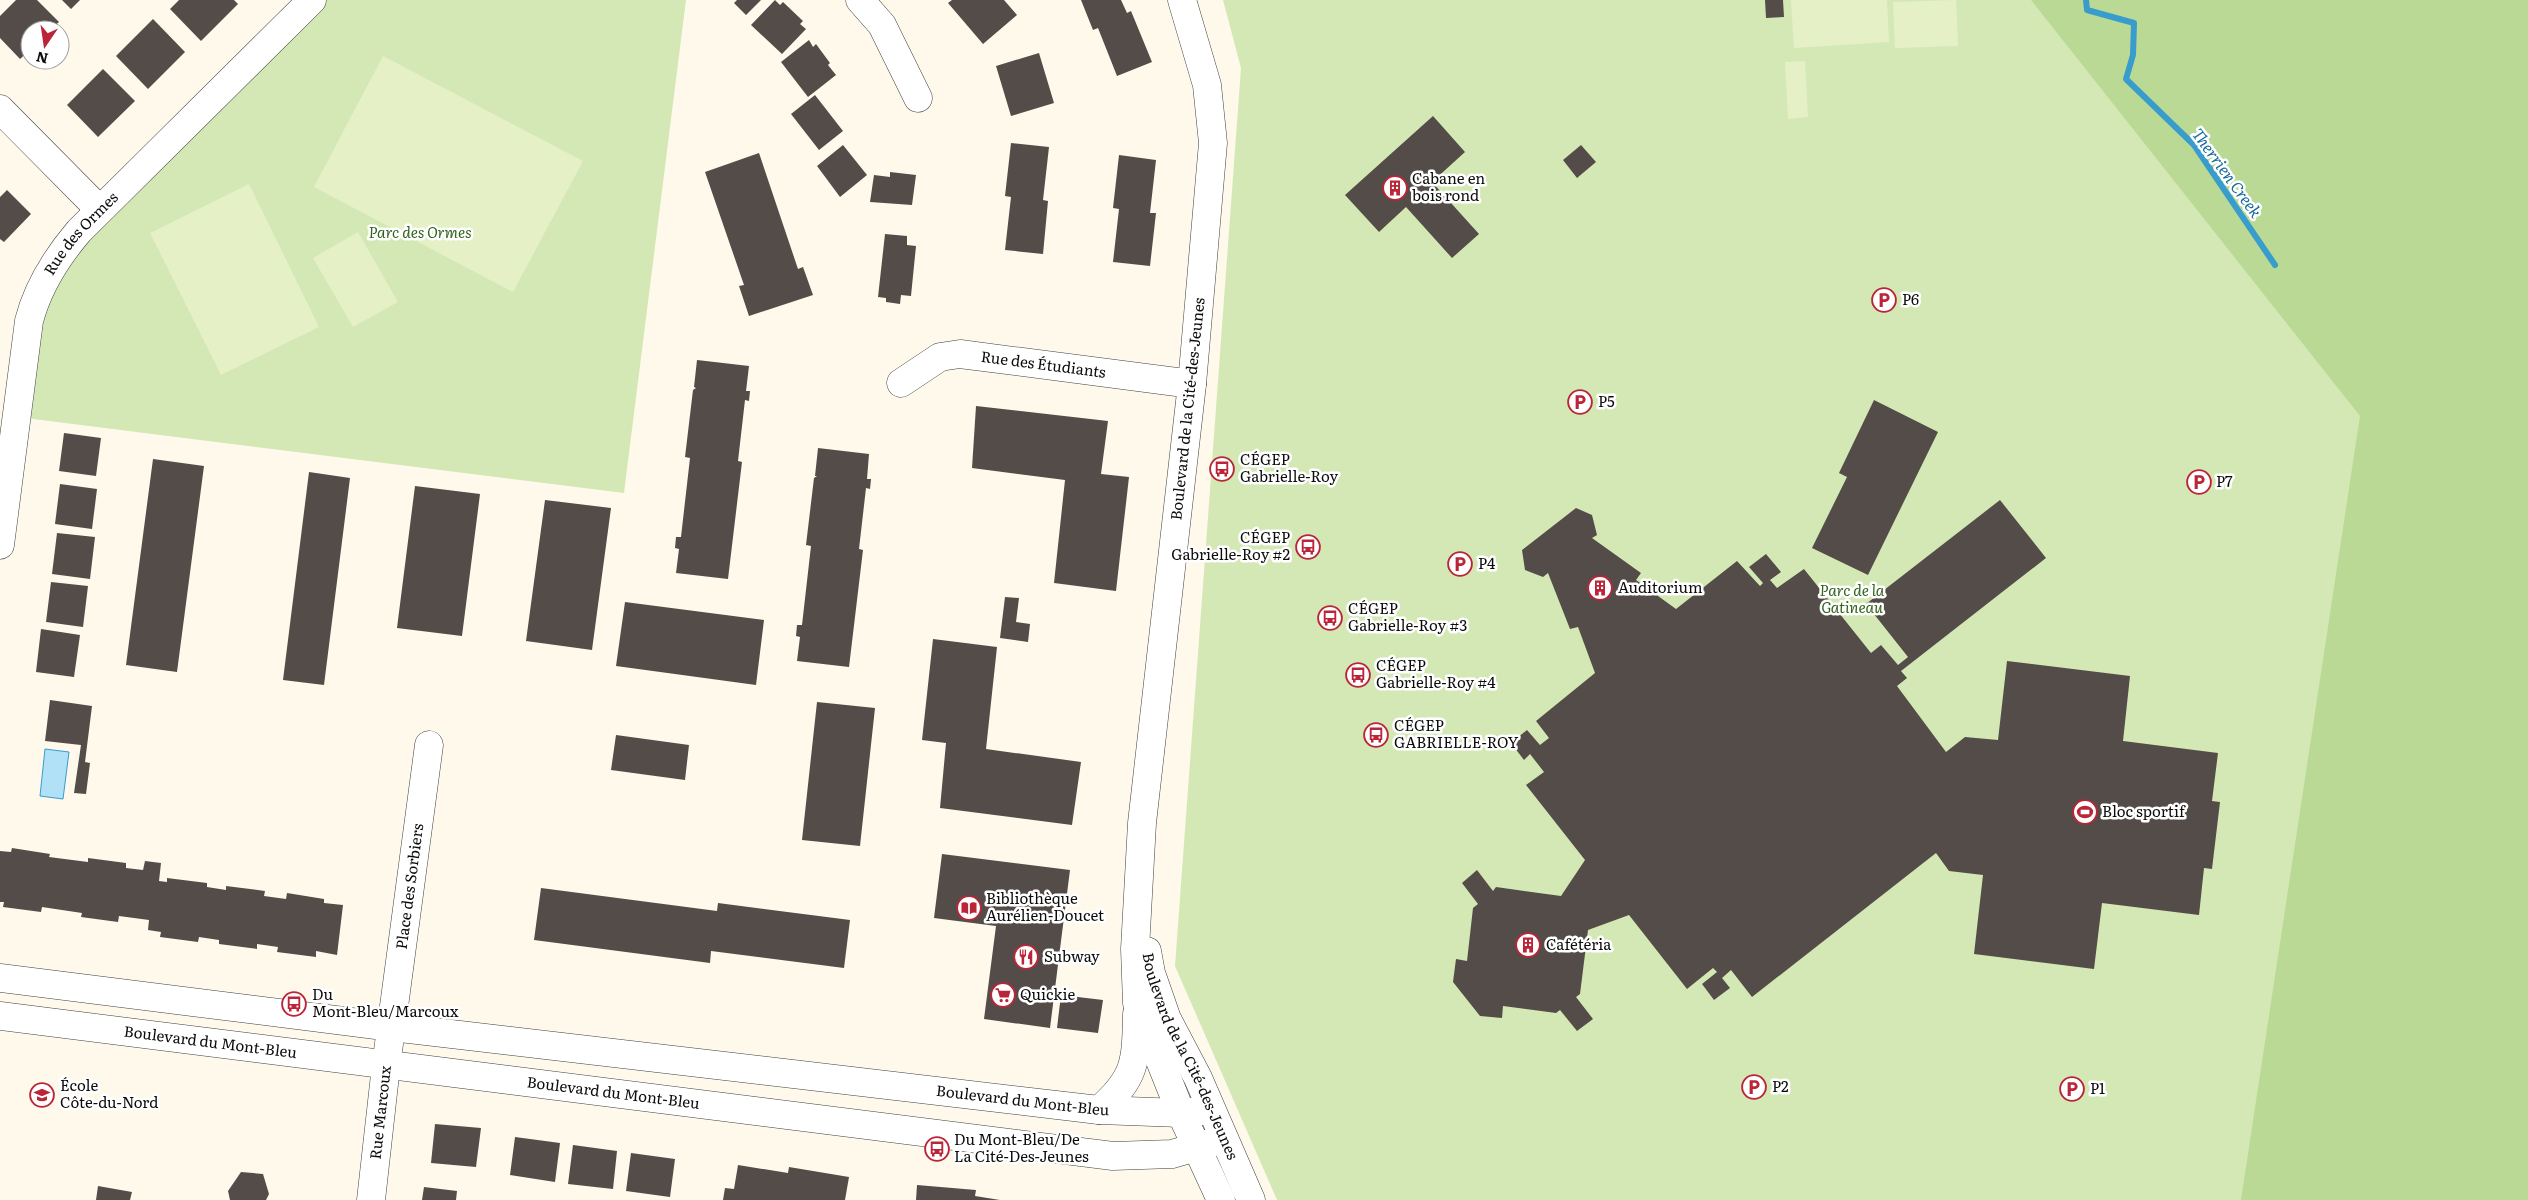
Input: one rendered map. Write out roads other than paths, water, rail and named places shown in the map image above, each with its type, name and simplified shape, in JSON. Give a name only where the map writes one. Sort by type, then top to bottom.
[{"type":"street","name":"Rue des Ormes","points":[[0,545],[33,306],[38,290],[60,253],[99,209],[312,0]]},
{"type":"street","points":[[860,0],[882,25],[918,98]]},
{"type":"street","name":"Boulevard de la Cité-des-Jeunes","points":[[1182,0],[1207,85],[1213,143],[1192,384],[1147,771],[1139,859],[1135,949],[1137,1002],[1181,1113],[1220,1200]]},
{"type":"street","points":[[0,109],[99,209]]},
{"type":"street","name":"Rue des Étudiants","points":[[901,383],[940,357],[960,354],[1192,384]]},
{"type":"street","name":"Place des Sorbiers","points":[[392,1027],[429,745]]},
{"type":"street","name":"Boulevard de la Cité-des-Jeunes","points":[[1138,910],[1151,973],[1167,1019],[1198,1078],[1251,1200]]},
{"type":"street","name":"Boulevard du Mont-Bleu","points":[[0,978],[392,1027],[1099,1110],[1181,1113],[1211,1110]]},
{"type":"street","points":[[1099,1110],[1121,1090],[1132,1070],[1137,1040],[1137,1002]]},
{"type":"street","name":"Boulevard du Mont-Bleu","points":[[0,1016],[1113,1156],[1172,1154],[1224,1139]]},
{"type":"street","name":"Rue Marcoux","points":[[372,1200],[392,1027]]},
{"type":"water","points":[[45,749],[69,752],[63,799],[40,796]]},
{"type":"waterway","name":"Therrien Creek","points":[[2086,0],[2087,10],[2134,23],[2133,55],[2126,79],[2194,145],[2275,265]]},
{"type":"place","name":"Cabane en bois rond","points":[[1395,188]]},
{"type":"place","name":"P6","points":[[1884,300]]},
{"type":"place","name":"P5","points":[[1580,402]]},
{"type":"place","name":"CÉGEP Gabrielle-Roy","points":[[1222,469]]},
{"type":"place","name":"P7","points":[[2199,482]]},
{"type":"place","name":"CÉGEP Gabrielle-Roy #2","points":[[1308,547]]},
{"type":"place","name":"P4","points":[[1460,564]]},
{"type":"place","name":"Auditorium","points":[[1600,588]]},
{"type":"place","name":"CÉGEP Gabrielle-Roy #3","points":[[1330,618]]},
{"type":"place","name":"CÉGEP Gabrielle-Roy #4","points":[[1358,675]]},
{"type":"place","name":"CÉGEP GABRIELLE-ROY","points":[[1376,735]]},
{"type":"place","name":"Bloc sportif","points":[[2085,812]]},
{"type":"place","name":"Bibliothèque Aurélien-Doucet","points":[[969,908]]},
{"type":"place","name":"Cafétéria","points":[[1528,945]]},
{"type":"place","name":"Subway","points":[[1026,957]]},
{"type":"place","name":"Quickie","points":[[1003,995]]},
{"type":"place","name":"Du Mont-Bleu/Marcoux","points":[[294,1004]]},
{"type":"place","name":"P2","points":[[1754,1087]]},
{"type":"place","name":"P1","points":[[2072,1089]]},
{"type":"place","name":"École Côte-du-Nord","points":[[42,1095]]},
{"type":"place","name":"Du Mont-Bleu/De La Cité-Des-Jeunes","points":[[937,1149]]},
{"type":"park label","name":"Parc des Ormes","points":[[420,233]]},
{"type":"park label","name":"Parc de la Gatineau","points":[[1852,600]]}]
